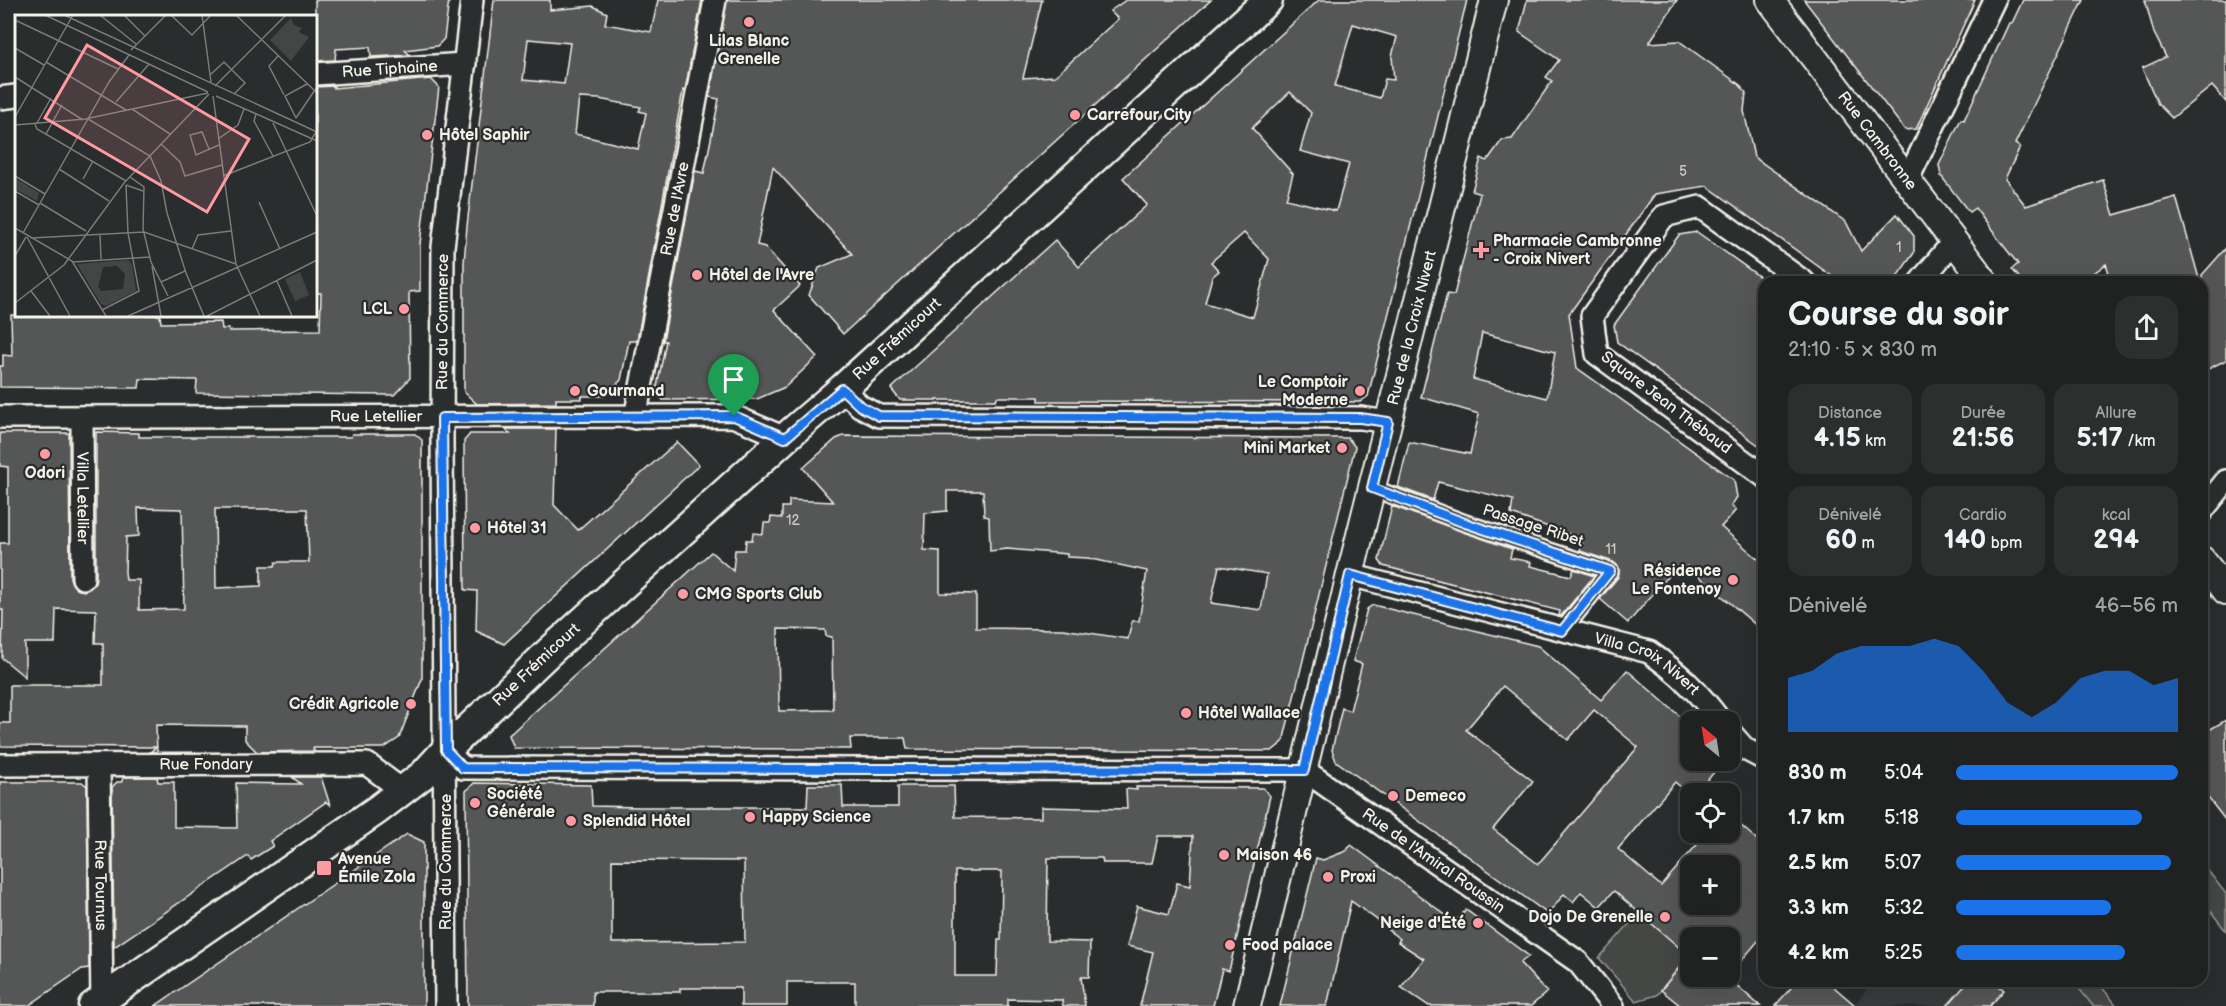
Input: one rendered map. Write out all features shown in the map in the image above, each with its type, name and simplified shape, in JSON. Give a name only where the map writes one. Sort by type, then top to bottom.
[{"type":"main road","name":"Rue Frémicourt","points":[[446,750],[549,652],[842,389],[1268,0]]},
{"type":"main road","points":[[99,1004],[403,790],[424,774],[446,750]]},
{"type":"street","name":"Rue du Commerce","points":[[446,1006],[443,247],[472,0]]},
{"type":"street","name":"Rue de l'Avre","points":[[635,417],[715,0]]},
{"type":"street","name":"Rue de la Croix Nivert","points":[[1247,1006],[1350,575],[1494,0]]},
{"type":"street","name":"Rue Cambronne","points":[[1770,0],[1980,276]]},
{"type":"street","points":[[1907,182],[1994,0]]},
{"type":"street","name":"Rue Tiphaine","points":[[316,74],[465,64]]},
{"type":"street","points":[[0,98],[15,96]]},
{"type":"street","name":"Square Jean Thébaud","points":[[1758,472],[1597,354],[1592,316],[1664,216],[1700,207],[1796,276]]},
{"type":"street","points":[[1925,276],[1954,241]]},
{"type":"street","points":[[842,389],[860,406],[879,416],[1360,418],[1388,422]]},
{"type":"street","name":"Rue Letellier","points":[[0,417],[734,416],[785,438]]},
{"type":"street","name":"Villa Letellier","points":[[82,417],[83,578]]},
{"type":"street","points":[[2208,504],[2226,482]]},
{"type":"street","name":"Passage Ribet","points":[[1372,488],[1465,523],[1610,571],[1562,631]]},
{"type":"street","points":[[2208,568],[2226,591]]},
{"type":"street","name":"Villa Croix Nivert","points":[[1350,575],[1649,652],[1676,671],[1703,696],[1713,711]]},
{"type":"street","points":[[1740,743],[1745,749],[1758,756]]},
{"type":"street","points":[[446,750],[463,768],[1304,770]]},
{"type":"street","name":"Rue Fondary","points":[[0,765],[367,764],[403,790]]},
{"type":"street","name":"Rue Tournus","points":[[99,765],[99,1004]]},
{"type":"street","name":"Rue de l'Amiral Roussin","points":[[1304,770],[1578,962],[1613,1006]]},
{"type":"shaded area","points":[[2208,871],[2226,894],[2226,931],[2208,908]]},
{"type":"shaded area","points":[[1639,913],[1669,938],[1680,938],[1680,966],[1657,995],[1636,1001],[1599,958]]},
{"type":"shaded area","points":[[1869,987],[2078,987],[2092,1006],[1853,1006]]},
{"type":"shaded area","points":[[2078,987],[2102,987],[2117,1006],[2093,1006]]},
{"type":"building","points":[[315,0],[449,0],[444,39],[437,46],[405,50],[410,55],[371,57],[370,47],[336,49],[335,60],[316,61]]},
{"type":"building","points":[[494,0],[550,0],[550,10],[593,6],[607,13],[605,24],[651,32],[658,0],[702,0],[685,91],[683,90],[637,341],[629,341],[621,380],[605,396],[556,399],[556,403],[477,404],[464,392],[464,263]],"holes":[[[528,39],[570,43],[564,84],[523,80]],[[579,98],[599,99],[641,107],[639,111],[646,113],[638,149],[575,134]]]},
{"type":"building","points":[[727,0],[1042,0],[1023,78],[1055,76],[1118,19],[1110,11],[1126,0],[1211,0],[843,334],[809,295],[819,268],[852,254],[773,167],[757,245],[765,247],[800,286],[774,310],[817,357],[785,387],[757,399],[663,400],[656,392],[666,341],[663,341],[695,171],[704,173],[719,99],[709,97]]},
{"type":"building","points":[[1319,0],[1467,0],[1368,396],[1360,402],[1039,401],[1039,397],[997,397],[996,400],[900,400],[891,389],[1055,240],[1079,267],[1147,205],[1123,178]],"holes":[[[1353,24],[1397,37],[1392,56],[1394,80],[1385,79],[1380,98],[1335,86]],[[1290,92],[1311,113],[1300,151],[1349,164],[1336,211],[1286,199],[1293,174],[1252,128]],[[1244,233],[1269,259],[1253,317],[1205,303],[1212,277],[1219,271],[1211,262]]]},
{"type":"building","points":[[1527,0],[1677,0],[1649,43],[1679,41],[1740,85],[1746,93],[1744,111],[1754,157],[1846,222],[1861,251],[1897,214],[1914,236],[1914,253],[1897,276],[1832,276],[1707,186],[1655,194],[1569,314],[1577,368],[1734,480],[1737,497],[1731,506],[1736,510],[1721,527],[1758,559],[1758,627],[1687,566],[1677,576],[1672,572],[1628,623],[1600,599],[1618,577],[1619,568],[1613,562],[1580,551],[1583,539],[1511,514],[1513,500],[1438,482],[1433,500],[1398,487],[1409,442],[1470,454],[1479,414],[1421,397],[1447,294],[1454,295],[1480,194],[1472,191],[1481,158],[1487,161],[1502,140],[1512,139],[1552,81],[1546,77],[1559,60],[1519,32]],"holes":[[[1482,333],[1555,352],[1547,398],[1473,379]]]},
{"type":"building","points":[[1804,0],[1975,0],[1916,129],[1905,130]]},
{"type":"building","points":[[2023,0],[2084,0],[2015,144],[2020,147],[2005,179],[2026,206],[2103,180],[2114,215],[2176,197],[2198,276],[2110,276],[2106,264],[2090,276],[2018,276],[2012,269],[2018,264],[1975,208],[1969,212],[1941,176],[1939,165],[1961,119],[1964,120],[2009,23],[2012,23]]},
{"type":"building","points":[[2145,0],[2226,0],[2226,102],[2212,86],[2172,118],[2158,104],[2142,68],[2166,57],[2154,33]]},
{"type":"building","points":[[431,79],[439,87],[420,244],[420,291],[409,292],[410,378],[394,395],[196,393],[197,380],[140,379],[139,388],[0,387],[0,366],[3,366],[3,355],[12,356],[11,315],[160,316],[161,323],[221,322],[222,329],[229,329],[229,331],[320,330],[321,293],[316,293],[316,87],[334,86],[334,88]]},
{"type":"building","points":[[1697,232],[1758,276],[1758,445],[1617,342],[1614,325],[1679,235]]},
{"type":"building","points":[[2226,248],[2226,360],[2208,369],[2208,276],[2202,275]]},
{"type":"building","points":[[505,429],[556,429],[554,505],[578,530],[677,442],[699,465],[504,644],[476,631],[477,591],[465,590],[464,441],[470,434],[510,434]]},
{"type":"building","points":[[96,432],[139,433],[139,437],[351,437],[352,434],[415,434],[422,440],[422,679],[399,738],[384,748],[313,748],[314,751],[257,752],[245,740],[245,726],[156,725],[157,752],[150,752],[156,747],[0,746],[0,723],[10,723],[10,685],[103,685],[103,643],[95,643],[96,610],[56,609],[55,643],[25,643],[25,677],[2,658],[3,610],[0,610],[0,543],[8,543],[8,467],[0,466],[0,433],[69,433],[70,578],[76,589],[84,591],[94,585],[96,578]],"holes":[[[138,508],[182,509],[184,609],[139,610],[139,580],[126,580],[125,572],[126,537],[139,536]],[[215,509],[307,509],[309,562],[276,562],[275,566],[261,566],[261,586],[216,588]]]},
{"type":"building","points":[[843,436],[1348,438],[1355,447],[1283,742],[1272,751],[907,749],[905,738],[850,738],[851,749],[514,748],[509,735],[711,552],[733,571],[735,550],[745,550],[746,540],[752,540],[753,533],[763,534],[764,523],[770,523],[771,517],[782,518],[782,507],[789,507],[789,500],[833,502],[803,468],[836,439]],"holes":[[[947,491],[983,491],[984,516],[989,517],[990,551],[1007,549],[1067,554],[1067,557],[1088,558],[1147,571],[1139,621],[1132,621],[1128,639],[1063,629],[976,628],[976,594],[940,593],[940,551],[924,550],[925,513],[947,511]],[[1219,566],[1267,574],[1261,610],[1211,603]],[[778,629],[825,630],[826,636],[832,637],[833,710],[779,711]]]},
{"type":"building","points":[[1392,506],[1512,549],[1510,558],[1531,562],[1530,566],[1571,576],[1574,569],[1594,576],[1559,616],[1560,611],[1383,566],[1379,560]]},
{"type":"building","points":[[1373,605],[1538,646],[1601,700],[1627,670],[1680,716],[1680,771],[1715,771],[1705,783],[1680,783],[1680,786],[1675,782],[1618,849],[1661,886],[1680,864],[1680,915],[1740,915],[1740,855],[1688,855],[1698,843],[1740,843],[1740,825],[1758,841],[1758,941],[1740,962],[1740,927],[1680,927],[1680,948],[1614,891],[1599,907],[1581,892],[1573,902],[1564,894],[1548,914],[1336,761],[1332,750],[1342,708],[1350,711],[1362,664],[1353,661],[1367,609]],"holes":[[[1503,686],[1568,740],[1594,710],[1638,747],[1538,864],[1493,829],[1533,781],[1466,730]]]},
{"type":"building","points":[[2226,720],[2226,821],[2208,798],[2208,730]]},
{"type":"building","points":[[123,777],[157,777],[158,782],[174,782],[174,827],[237,828],[236,783],[301,784],[292,777],[321,777],[330,805],[326,802],[270,841],[273,846],[251,860],[248,856],[114,947],[112,787],[117,782],[122,782]]},
{"type":"building","points":[[0,782],[82,782],[87,786],[89,968],[82,969],[28,1006],[0,1006]]},
{"type":"building","points":[[474,783],[591,785],[592,806],[807,807],[808,785],[842,785],[843,807],[898,807],[898,786],[954,786],[955,817],[1041,818],[1041,807],[1127,809],[1126,789],[1137,790],[1136,787],[1263,788],[1270,796],[1229,971],[1222,969],[1213,1006],[1140,1006],[1153,952],[1127,946],[1137,906],[1169,914],[1177,883],[1190,886],[1193,836],[1158,836],[1152,863],[1103,863],[1102,858],[1048,858],[1047,941],[1090,942],[1089,977],[1081,977],[1085,1006],[1063,1006],[1062,1000],[1008,999],[1008,1006],[855,1006],[855,982],[787,982],[787,1006],[741,1006],[741,988],[680,988],[680,992],[593,992],[593,1006],[468,1006],[466,791]],"holes":[[[612,860],[744,861],[745,942],[612,943]],[[955,871],[1002,871],[1001,940],[998,940],[997,976],[955,976]]]},
{"type":"building","points":[[407,834],[424,842],[424,1006],[155,1006]]},
{"type":"building","points":[[1351,845],[1455,922],[1466,910],[1529,956],[1520,963],[1547,992],[1531,1006],[1429,1006],[1401,987],[1424,959],[1398,942],[1400,939],[1388,928],[1351,901],[1327,1006],[1280,1006],[1316,858],[1323,860],[1346,851]]},
{"type":"building","points":[[1680,967],[1680,987],[1738,987],[1760,1006],[1681,1006],[1661,990]]},
{"type":"building","points":[[1792,987],[1834,987],[1856,1006],[1775,1006]]},
{"type":"building","points":[[1964,987],[2000,987],[2004,990],[1990,1006],[1947,1006]]},
{"type":"place","name":"Lilas Blanc Grenelle","points":[[749,22]]},
{"type":"place","name":"Carrefour City","points":[[1075,115]]},
{"type":"place","name":"Hôtel Saphir","points":[[427,135]]},
{"type":"place","name":"Pharmacie Cambronne - Croix Nivert","points":[[1481,250]]},
{"type":"place","name":"Hôtel de l'Avre","points":[[697,275]]},
{"type":"place","name":"LCL","points":[[404,309]]},
{"type":"place","name":"Gourmand","points":[[575,391]]},
{"type":"place","name":"Le Comptoir Moderne","points":[[1360,391]]},
{"type":"place","name":"Mini Market","points":[[1342,448]]},
{"type":"place","name":"Odori","points":[[45,454]]},
{"type":"place","name":"Hôtel 31","points":[[475,528]]},
{"type":"place","name":"Résidence Le Fontenoy","points":[[1733,580]]},
{"type":"place","name":"CMG Sports Club","points":[[683,594]]},
{"type":"place","name":"Crédit Agricole","points":[[411,704]]},
{"type":"place","name":"Hôtel Wallace","points":[[1186,713]]},
{"type":"place","name":"Demeco","points":[[1393,796]]},
{"type":"place","name":"Société Générale","points":[[475,803]]},
{"type":"place","name":"Happy Science","points":[[750,817]]},
{"type":"place","name":"Splendid Hôtel","points":[[571,821]]},
{"type":"place","name":"Maison 46","points":[[1224,855]]},
{"type":"place","name":"Avenue Émile Zola","points":[[324,868]]},
{"type":"place","name":"Proxi","points":[[1328,877]]},
{"type":"place","name":"Dojo De Grenelle","points":[[1665,917]]},
{"type":"place","name":"Neige d'Été","points":[[1478,923]]},
{"type":"place","name":"Food palace","points":[[1230,945]]},
{"type":"route","points":[[842,389],[860,406],[879,416],[1360,418],[1388,422],[1372,488],[1465,523],[1610,571],[1562,631],[1350,575],[1304,770],[463,768],[446,750],[442,418],[734,416],[785,438],[842,389]]}]
